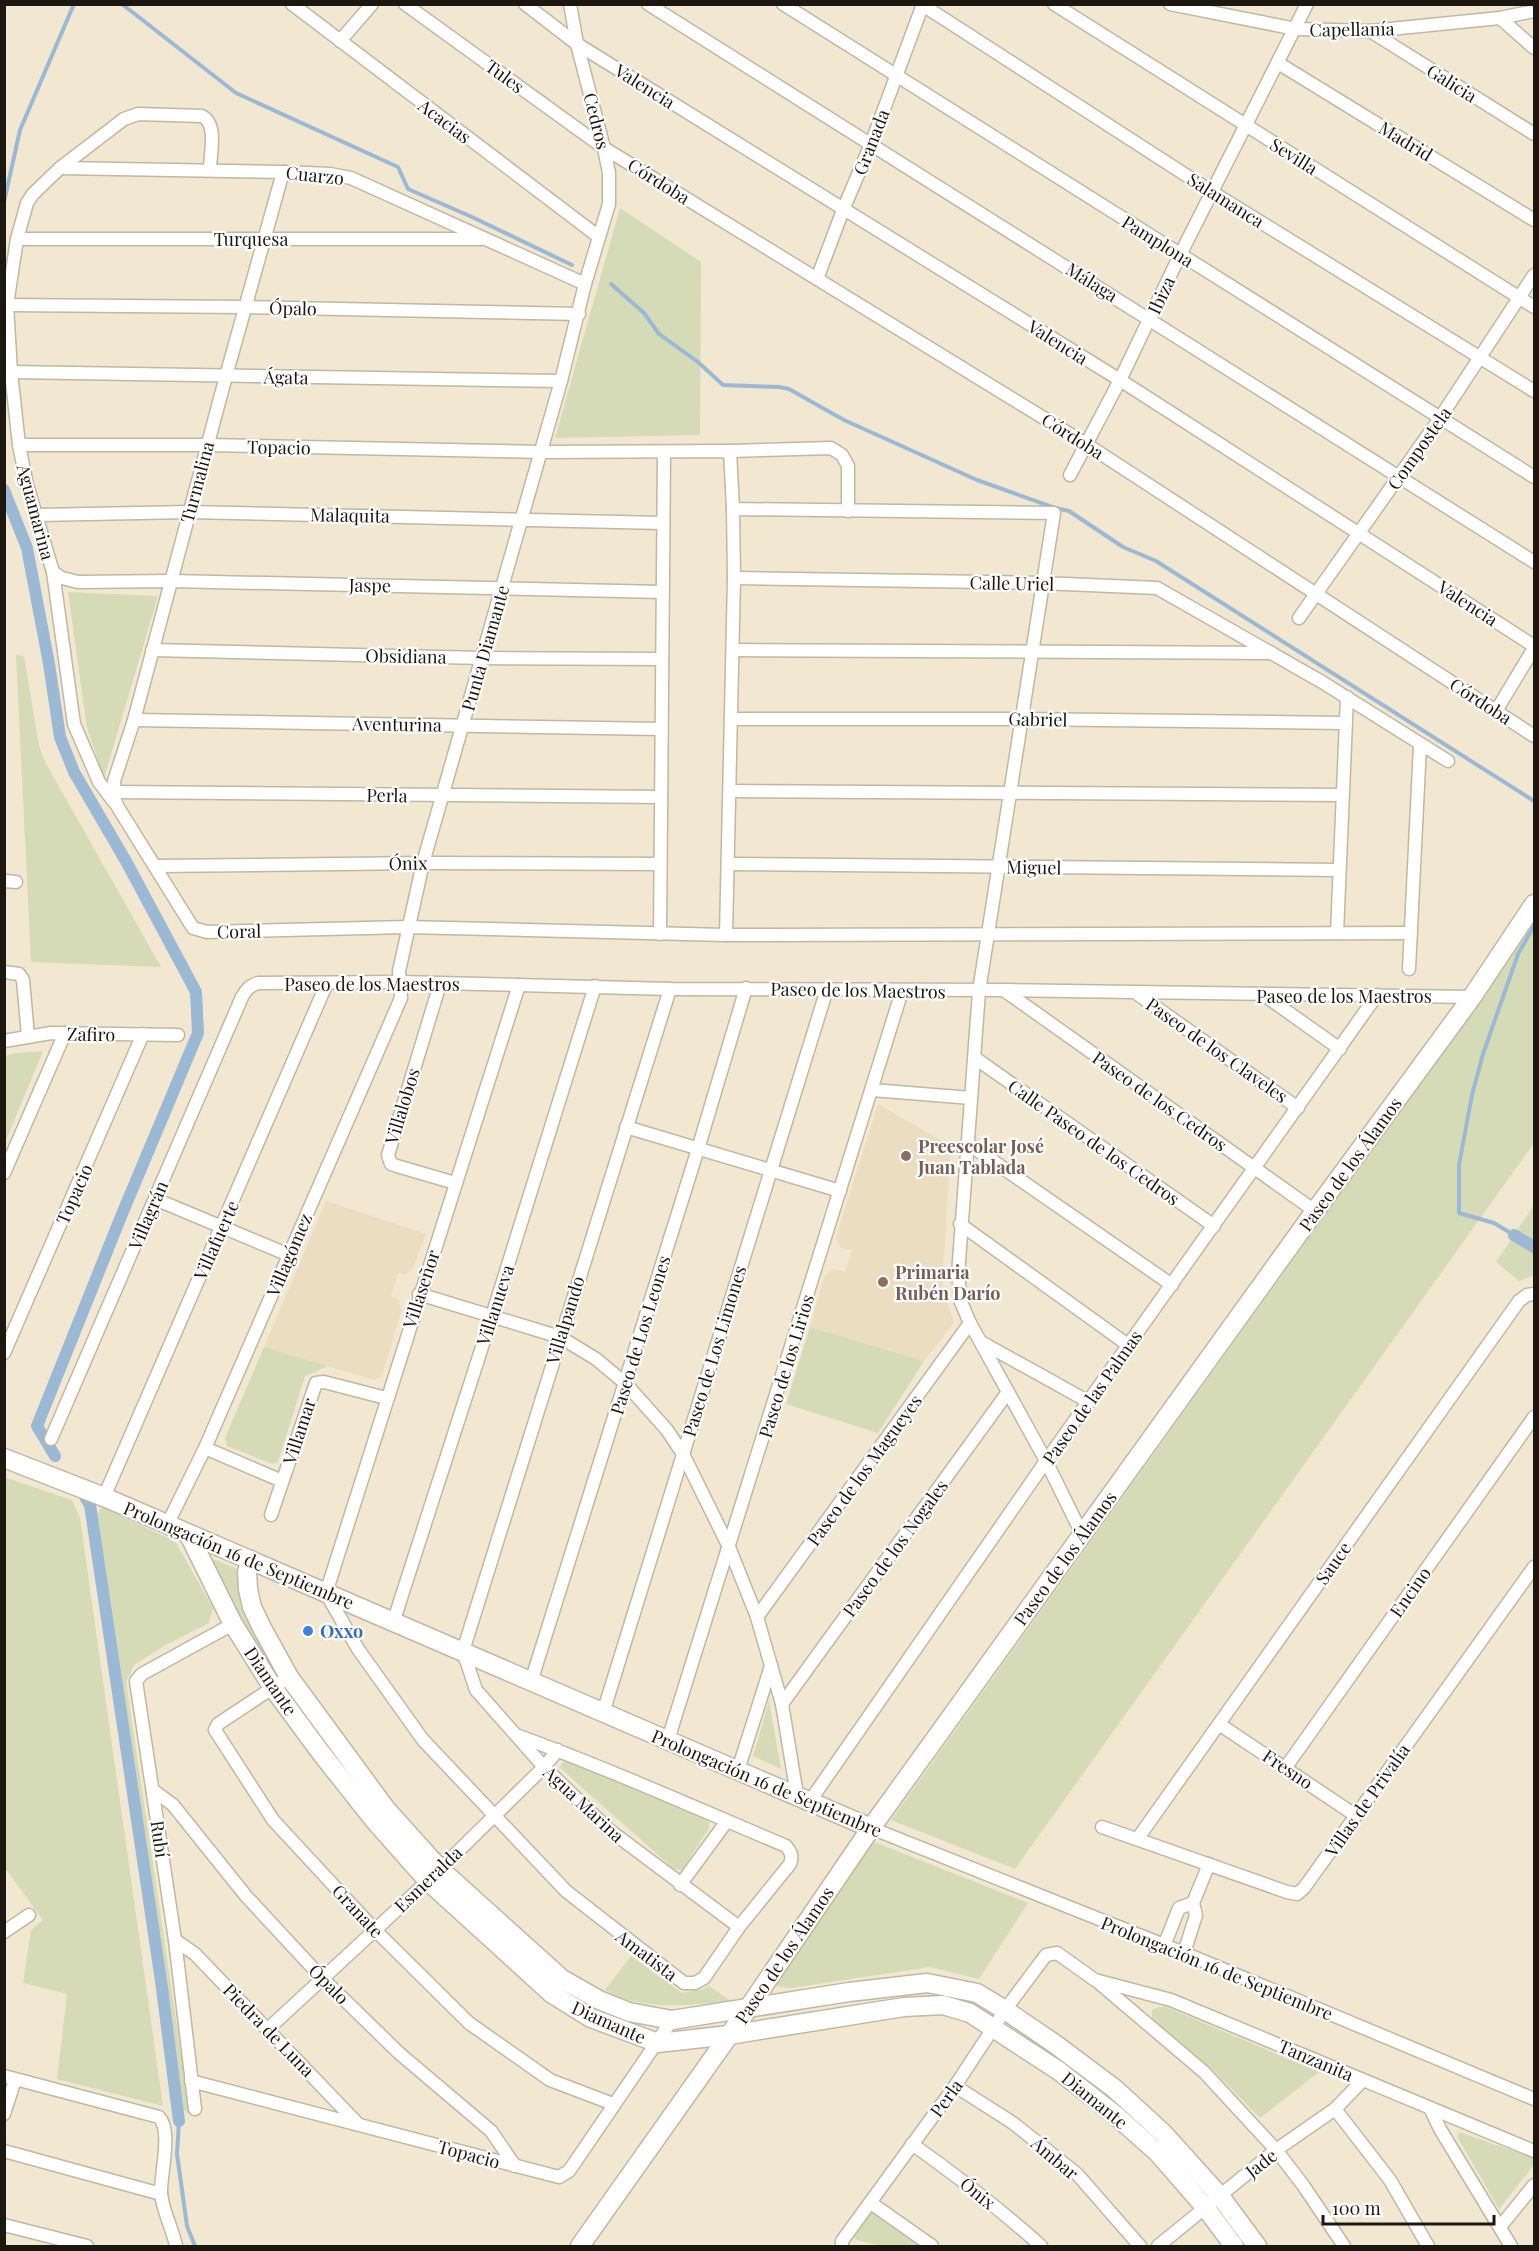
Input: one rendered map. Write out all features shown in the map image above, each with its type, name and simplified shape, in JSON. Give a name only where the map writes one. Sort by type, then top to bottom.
[{"type":"street","name":"Acacias","points":[[292,4],[599,237]]},
{"type":"street","points":[[339,41],[372,4]]},
{"type":"street","name":"Tules","points":[[405,4],[604,148]]},
{"type":"street","name":"Valencia","points":[[525,4],[577,44],[1120,381],[1534,647]]},
{"type":"street","name":"Cedros","points":[[570,4],[577,44],[609,174],[610,195],[585,284]]},
{"type":"street","name":"Málaga","points":[[648,4],[1534,562]]},
{"type":"street","name":"Pamplona","points":[[783,4],[1534,477]]},
{"type":"street","name":"Sevilla","points":[[1054,4],[1534,307]]},
{"type":"street","name":"Capellanía","points":[[1170,4],[1298,24],[1370,31],[1500,18],[1534,11]]},
{"type":"street","name":"Ibiza","points":[[1070,475],[1120,381],[1180,255],[1307,4]]},
{"type":"street","name":"Granada","points":[[817,279],[871,144],[922,5]]},
{"type":"street","name":"Salamanca","points":[[922,5],[1212,192],[1534,391]]},
{"type":"street","points":[[1500,18],[1534,48]]},
{"type":"street","name":"Galicia","points":[[1370,31],[1534,134]]},
{"type":"street","name":"Madrid","points":[[1278,63],[1534,219]]},
{"type":"street","name":"Aguamarina","points":[[78,582],[62,578],[53,572],[27,485],[19,445],[7,305],[17,239],[27,203],[33,194],[60,168],[130,116],[138,114],[206,118],[211,127],[210,169]]},
{"type":"street","name":"Córdoba","points":[[604,148],[1086,444],[1534,736]]},
{"type":"street","name":"Cuarzo","points":[[60,168],[210,169],[330,174],[351,178],[585,284]]},
{"type":"street","name":"Turmalina","points":[[114,792],[114,781],[134,720],[283,172]]},
{"type":"street","name":"Turquesa","points":[[17,239],[486,239]]},
{"type":"street","name":"Compostela","points":[[1299,618],[1440,418],[1534,275]]},
{"type":"street","name":"Punta Diamante","points":[[400,982],[399,971],[407,927],[423,863],[523,518],[579,314],[585,284]]},
{"type":"street","name":"Ópalo","points":[[7,305],[579,314]]},
{"type":"street","name":"Ágata","points":[[11,372],[561,381]]},
{"type":"street","name":"Topacio","points":[[19,445],[208,445],[664,453],[831,448],[842,454],[848,466],[848,511]]},
{"type":"street","points":[[726,935],[735,578],[730,451]]},
{"type":"street","points":[[660,934],[664,453]]},
{"type":"street","points":[[733,509],[1054,513],[1041,583],[1011,793],[979,991],[960,1224],[958,1287],[961,1302],[970,1323],[1046,1461],[1082,1534]]},
{"type":"street","name":"Malaquita","points":[[37,515],[189,512],[662,523]]},
{"type":"street","points":[[53,572],[74,724],[99,782],[119,809]]},
{"type":"street","name":"Calle Uriel","points":[[735,578],[1041,583],[1157,588],[1347,697],[1448,761]]},
{"type":"street","name":"Jaspe","points":[[78,582],[172,580],[662,592]]},
{"type":"street","points":[[1496,711],[1534,647]]},
{"type":"street","name":"Obsidiana","points":[[152,650],[482,658],[661,659]]},
{"type":"street","points":[[733,650],[1272,653]]},
{"type":"street","points":[[1337,933],[1347,697]]},
{"type":"street","name":"Gabriel","points":[[731,719],[1021,719],[1345,723]]},
{"type":"street","name":"Aventurina","points":[[134,720],[660,729]]},
{"type":"street","points":[[1409,969],[1420,745]]},
{"type":"street","points":[[730,791],[1342,795]]},
{"type":"street","name":"Coral","points":[[114,792],[119,809],[193,927],[201,931],[407,927]]},
{"type":"street","name":"Perla","points":[[114,792],[661,797]]},
{"type":"street","name":"Ónix","points":[[156,866],[423,863],[660,864]]},
{"type":"street","name":"Miguel","points":[[728,864],[1339,870]]},
{"type":"street","name":"Paseo de los Álamos","points":[[580,2247],[747,2010],[871,1828],[1315,1211],[1472,997],[1534,904]]},
{"type":"street","points":[[407,927],[726,935],[1411,933]]},
{"type":"street","points":[[4,972],[19,974],[23,980],[28,1036]]},
{"type":"street","name":"Paseo de los Maestros","points":[[246,990],[258,983],[400,982],[670,989],[1005,990],[1472,997]]},
{"type":"street","name":"Villagómez","points":[[167,1525],[205,1448],[401,998],[400,982]]},
{"type":"street","name":"Villafuerte","points":[[104,1497],[327,983]]},
{"type":"street","name":"Villalobos","points":[[440,984],[387,1155],[391,1164],[455,1183]]},
{"type":"street","name":"Villaseñor","points":[[326,1593],[419,1294],[519,985]]},
{"type":"street","name":"Villanueva","points":[[393,1623],[595,986]]},
{"type":"street","name":"Paseo de Los Leones","points":[[531,1682],[626,1384],[746,988]]},
{"type":"street","name":"Villalpando","points":[[463,1652],[670,989]]},
{"type":"street","name":"Paseo de Los Limones","points":[[603,1713],[826,989]]},
{"type":"street","name":"Villagrán","points":[[51,1439],[246,990]]},
{"type":"street","name":"Paseo de los Cedros","points":[[1005,990],[1315,1211]]},
{"type":"street","name":"Paseo de los Lirios","points":[[668,1740],[902,991]]},
{"type":"street","name":"Paseo de los Claveles","points":[[1136,993],[1298,1108]]},
{"type":"street","points":[[1264,995],[1340,1049]]},
{"type":"street","name":"Paseo de las Palmas","points":[[804,1798],[1089,1402],[1377,995]]},
{"type":"street","points":[[4,1173],[65,1033]]},
{"type":"street","name":"Zafiro","points":[[4,1041],[28,1036],[65,1033],[178,1035]]},
{"type":"street","name":"Topacio","points":[[4,1353],[143,1034]]},
{"type":"street","name":"Calle Paseo de los Cedros","points":[[975,1058],[1214,1226]]},
{"type":"street","points":[[872,1090],[971,1098]]},
{"type":"street","points":[[626,1127],[840,1191]]},
{"type":"street","points":[[967,1143],[1172,1285]]},
{"type":"street","points":[[154,1199],[289,1255]]},
{"type":"street","points":[[960,1224],[1128,1345]]},
{"type":"street","points":[[419,1294],[560,1337],[596,1359],[626,1384],[667,1430],[682,1454],[729,1547],[758,1617],[782,1704],[804,1798]]},
{"type":"street","name":"Sauce","points":[[1138,1838],[1519,1301],[1534,1294]]},
{"type":"street","name":"Paseo de los Magueyes","points":[[758,1617],[970,1323]]},
{"type":"street","points":[[980,1342],[1089,1402]]},
{"type":"street","name":"Villamar","points":[[272,1515],[316,1383],[324,1382],[386,1398]]},
{"type":"street","name":"Paseo de los Nogales","points":[[782,1704],[1008,1392]]},
{"type":"street","name":"Encino","points":[[1286,1767],[1534,1417]]},
{"type":"street","points":[[205,1448],[282,1481]]},
{"type":"street","name":"Prolongación 16 de Septiembre","points":[[4,1458],[104,1497],[871,1828],[1184,1953],[1534,2099]]},
{"type":"street","name":"Diamante","points":[[189,1535],[233,1624],[273,1688],[374,1820],[434,1875],[560,1999],[591,2018],[658,2043],[729,2035],[904,2007],[943,2005],[970,2013],[1059,2071],[1113,2113],[1158,2153],[1205,2207],[1234,2247]]},
{"type":"street","name":"Diamante","points":[[251,1560],[248,1589],[252,1607],[289,1677],[434,1875],[562,1979],[599,2000],[629,2012],[672,2020],[747,2010],[849,1992],[927,1983],[976,1993],[1005,2010],[1115,2089],[1163,2133],[1220,2196],[1257,2247]]},
{"type":"street","name":"Villas de Privalía","points":[[1102,1827],[1297,1894],[1304,1888],[1534,1567]]},
{"type":"street","name":"Amatista","points":[[326,1593],[358,1649],[423,1740],[566,1891],[684,1983],[695,1983],[704,1978],[790,1864],[792,1857],[786,1845],[558,1750],[516,1735]]},
{"type":"street","name":"Rubí","points":[[195,2109],[175,1940],[136,1681],[142,1674],[233,1624]]},
{"type":"street","name":"Agua Marina","points":[[463,1652],[476,1690],[544,1767],[608,1830],[740,1928]]},
{"type":"street","points":[[738,1770],[771,1665]]},
{"type":"street","name":"Granate","points":[[289,1677],[216,1726],[216,1734],[273,1820],[374,1929],[469,2023],[549,2080],[613,2104]]},
{"type":"street","name":"Fresno","points":[[1219,1724],[1355,1815]]},
{"type":"street","name":"Esmeralda","points":[[268,2029],[434,1875],[544,1767],[558,1750]]},
{"type":"street","name":"Ópalo","points":[[153,1790],[173,1804],[246,1896],[322,1978],[399,2053],[491,2131],[515,2166]]},
{"type":"street","points":[[680,1885],[727,1821]]},
{"type":"street","points":[[1184,1953],[1196,1915],[1193,1903],[1209,1864]]},
{"type":"street","points":[[1164,1946],[1179,1908],[1193,1903]]},
{"type":"street","points":[[4,1932],[29,1915]]},
{"type":"street","name":"Piedra de Luna","points":[[175,1940],[195,1954],[358,2125]]},
{"type":"street","name":"Perla","points":[[842,2247],[842,2241],[955,2086],[1005,2010],[1046,1955],[1052,1953]]},
{"type":"street","name":"Tanzanita","points":[[1052,1953],[1057,1953],[1095,1980],[1204,2072],[1276,2150],[1303,2185],[1344,2247]]},
{"type":"street","name":"Tanzanita","points":[[1095,1980],[1171,2000],[1534,2151]]},
{"type":"street","points":[[849,1992],[852,2015]]},
{"type":"street","name":"Topacio","points":[[191,2081],[559,2177],[565,2175],[672,2020]]},
{"type":"street","points":[[4,2114],[10,2078],[159,2116],[165,2131],[161,2194],[172,2226],[176,2247]]},
{"type":"street","name":"Jade","points":[[1158,2247],[1276,2150],[1335,2109],[1363,2080]]},
{"type":"street","name":"Ámbar","points":[[955,2086],[1013,2123],[1077,2175],[1140,2247]]},
{"type":"street","points":[[1430,2108],[1511,2247]]},
{"type":"street","points":[[1335,2109],[1390,2180],[1428,2247]]},
{"type":"street","name":"Ónix","points":[[912,2144],[962,2179],[1041,2247]]},
{"type":"street","points":[[4,2151],[161,2194]]},
{"type":"street","points":[[1500,2226],[1534,2185]]},
{"type":"street","points":[[871,2203],[932,2247]]},
{"type":"street","points":[[4,2225],[87,2247]]},
{"type":"shaded area","name":"Primaria Rubén Darío","points":[[878,1104],[951,1146],[942,1287],[954,1323],[924,1361],[810,1327],[824,1277],[833,1269],[845,1272],[852,1250],[840,1248],[836,1237]]},
{"type":"shaded area","points":[[326,1201],[426,1234],[413,1268],[405,1275],[398,1273],[391,1296],[398,1299],[402,1310],[382,1376],[374,1380],[264,1347]]},
{"type":"green space","points":[[620,208],[701,262],[700,435],[555,438]]},
{"type":"green space","points":[[68,592],[158,596],[104,778],[87,728]]},
{"type":"green space","points":[[16,655],[24,656],[39,746],[45,762],[161,967],[31,962]]},
{"type":"green space","points":[[1534,924],[1534,1143],[1015,1869],[891,1820]]},
{"type":"green space","points":[[43,1051],[5,1143],[5,1056]]},
{"type":"green space","points":[[1534,1205],[1534,1278],[1532,1276],[1519,1281],[1496,1262]]},
{"type":"green space","points":[[810,1327],[924,1361],[878,1433],[786,1404]]},
{"type":"green space","points":[[264,1347],[328,1366],[305,1376],[278,1462],[272,1464],[227,1446],[225,1438]]},
{"type":"green space","points":[[4,1477],[72,1500],[80,1518],[163,2106],[57,2079],[67,1994],[23,1983],[31,1930],[43,1920],[5,1868]]},
{"type":"green space","points":[[101,1507],[175,1541],[213,1608],[209,1623],[164,1646],[134,1665],[126,1682],[190,2114],[183,2110],[97,1515]]},
{"type":"green space","points":[[213,1559],[238,1569],[238,1589],[242,1611],[275,1673],[271,1674],[209,1566]]},
{"type":"green space","points":[[769,1701],[781,1769],[753,1756]]},
{"type":"green space","points":[[566,1759],[709,1820],[709,1828],[682,1870],[674,1869],[559,1767]]},
{"type":"green space","points":[[872,1841],[1028,1903],[979,1979],[930,1967],[791,1988],[774,1986]]},
{"type":"green space","points":[[631,1956],[682,1993],[709,1986],[731,2001],[683,2005],[651,2004],[635,2002],[605,1990]]},
{"type":"green space","points":[[1166,2007],[1319,2072],[1260,2118],[1211,2068],[1152,2019],[1152,2010]]},
{"type":"green space","points":[[1459,2132],[1533,2158],[1534,2165],[1499,2209],[1458,2138]]},
{"type":"green space","points":[[869,2209],[875,2210],[928,2246],[882,2246],[856,2240],[853,2233]]},
{"type":"waterway","points":[[4,202],[20,130],[74,4]]},
{"type":"waterway","points":[[122,4],[236,93],[398,167],[408,189],[572,265]]},
{"type":"waterway","points":[[611,284],[644,313],[659,334],[698,362],[723,385],[789,389],[844,420],[977,480],[1069,511],[1123,547],[1156,561],[1534,801]]},
{"type":"waterway","points":[[4,490],[27,548],[60,737],[74,772],[127,863],[196,992],[198,1033],[37,1426],[55,1456]]},
{"type":"waterway","points":[[1514,1235],[1494,1223],[1459,1213],[1459,1165],[1472,1095],[1483,1054],[1518,954],[1534,926]]},
{"type":"waterway","points":[[1514,1235],[1534,1247]]},
{"type":"waterway","points":[[84,1495],[90,1505],[161,1981],[179,2121]]},
{"type":"waterway","points":[[179,2121],[177,2154],[187,2226],[195,2246]]},
{"type":"place","name":"Preescolar José Juan Tablada","points":[[906,1156]]},
{"type":"place","name":"Primaria Rubén Darío","points":[[883,1282]]},
{"type":"place","name":"Oxxo","points":[[308,1631]]}]
